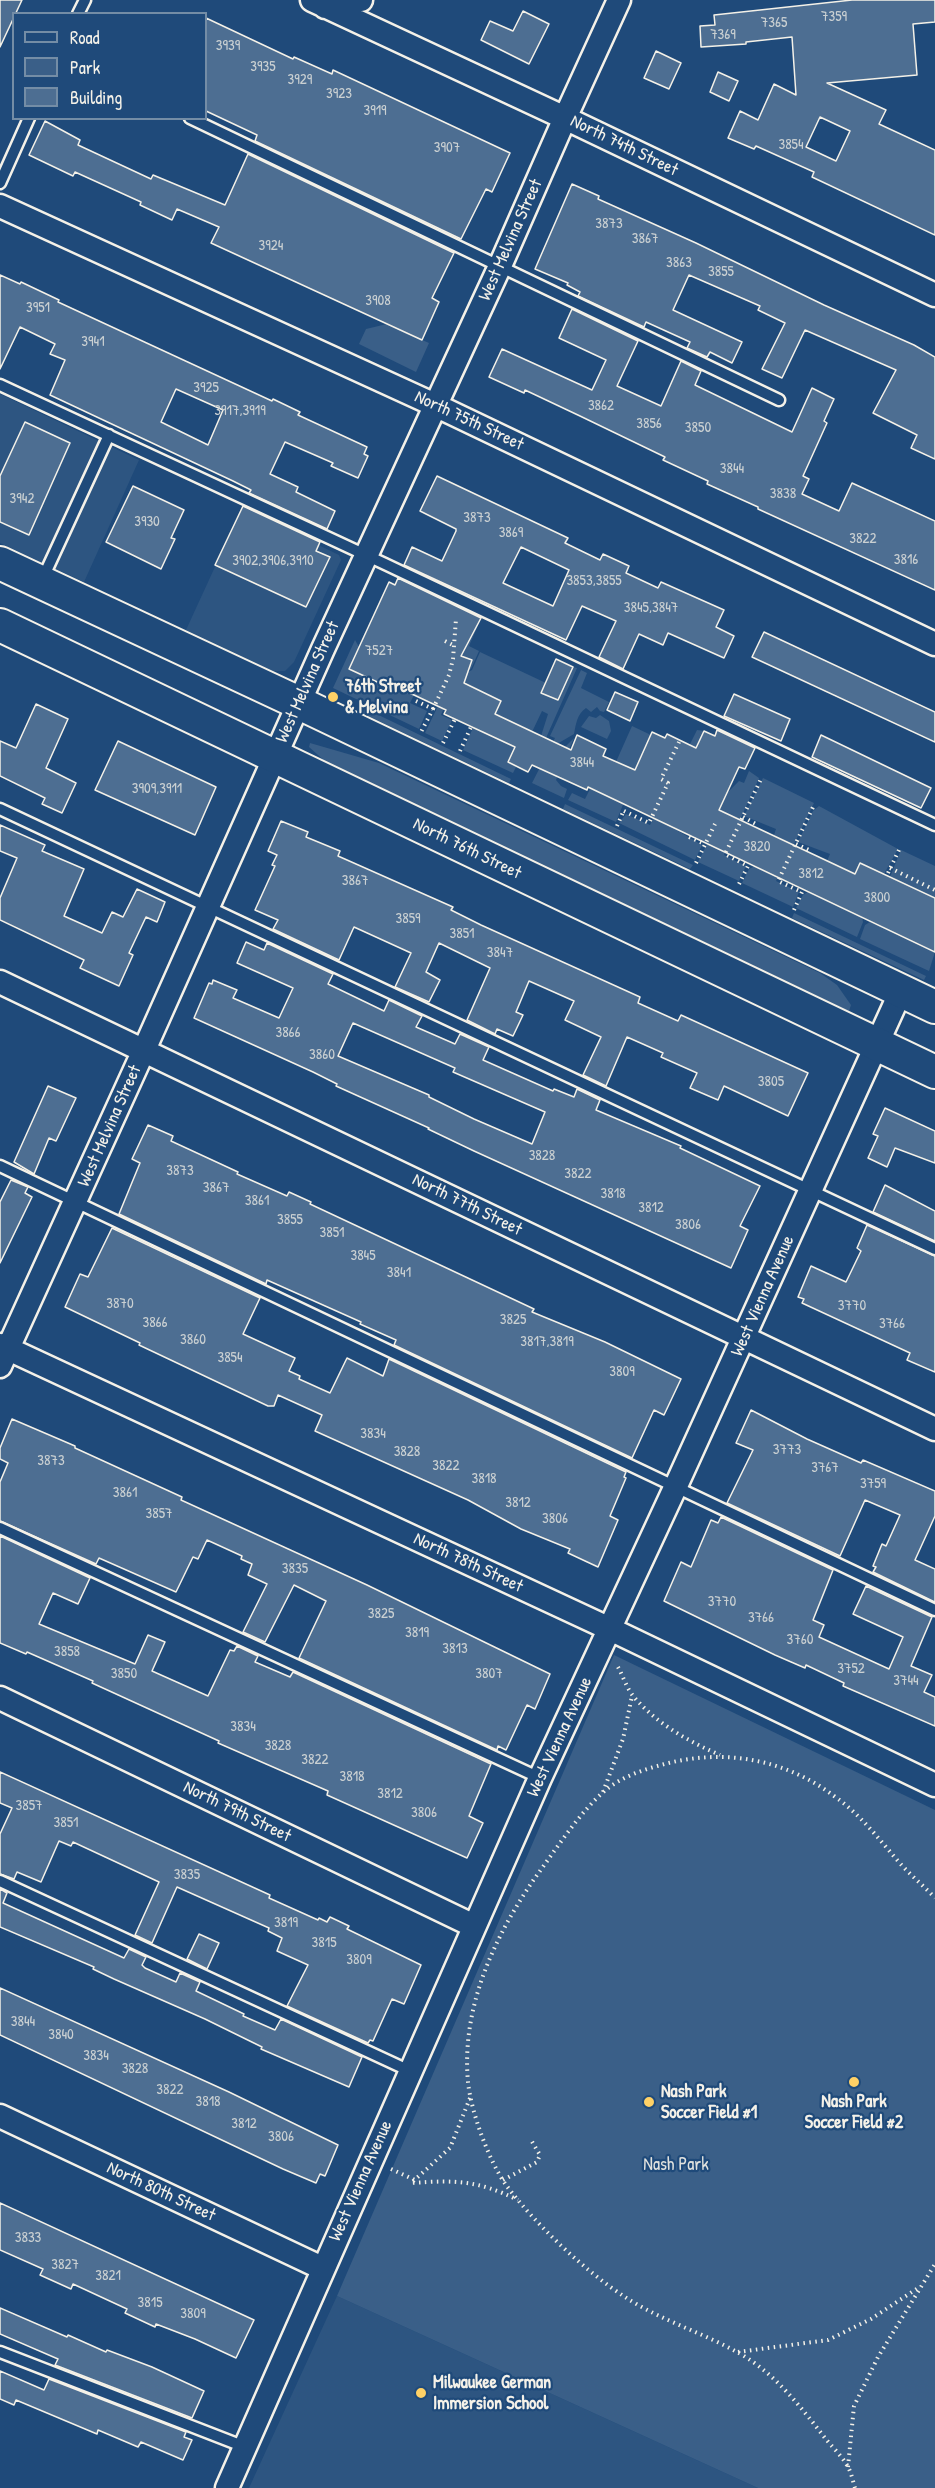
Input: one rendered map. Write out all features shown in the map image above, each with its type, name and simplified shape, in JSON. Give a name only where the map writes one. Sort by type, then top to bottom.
[{"type":"main road","points":[[0,563],[935,1007]]},
{"type":"main road","name":"North 76th Street","points":[[0,625],[935,1072]]},
{"type":"street","points":[[318,3],[361,0]]},
{"type":"street","name":"West Melvina Street","points":[[3,1353],[75,1202],[274,756],[620,0]]},
{"type":"street","name":"North 74th Street","points":[[318,3],[935,295]]},
{"type":"street","name":"North 75th Street","points":[[0,206],[435,405],[935,644]]},
{"type":"street","name":"North 77th Street","points":[[0,982],[935,1429]]},
{"type":"street","name":"West Vienna Avenue","points":[[226,2488],[540,1778],[744,1339],[901,991]]},
{"type":"street","name":"North 78th Street","points":[[3,1353],[610,1629],[935,1785]]},
{"type":"street","name":"North 79th Street","points":[[0,1698],[474,1926]]},
{"type":"street","name":"North 80th Street","points":[[0,2116],[322,2268]]},
{"type":"lane","points":[[0,183],[28,120]]},
{"type":"lane","points":[[194,120],[779,400]]},
{"type":"lane","points":[[0,385],[366,555],[935,825]]},
{"type":"lane","points":[[41,582],[109,435]]},
{"type":"lane","points":[[0,808],[935,1249]]},
{"type":"lane","points":[[0,1166],[935,1610]]},
{"type":"lane","points":[[0,1528],[540,1778]]},
{"type":"lane","points":[[0,1881],[410,2071]]},
{"type":"lane","points":[[0,2352],[245,2447]]},
{"type":"path","points":[[421,733],[449,675],[456,619]]},
{"type":"path","points":[[445,641],[453,645]]},
{"type":"path","points":[[416,701],[433,709]]},
{"type":"path","points":[[443,744],[455,719]]},
{"type":"path","points":[[459,751],[471,727]]},
{"type":"path","points":[[617,826],[624,810],[649,823],[668,783],[661,779],[679,742]]},
{"type":"path","points":[[739,884],[748,866],[725,855],[761,779]]},
{"type":"path","points":[[794,910],[802,892],[778,881],[814,805]]},
{"type":"path","points":[[743,818],[756,824]]},
{"type":"path","points":[[696,863],[715,824]]},
{"type":"path","points":[[689,837],[705,844]]},
{"type":"path","points":[[796,844],[809,850]]},
{"type":"path","points":[[899,850],[889,871],[935,890]]},
{"type":"path","points":[[618,1667],[632,1696],[661,1723],[690,1742],[727,1757]]},
{"type":"path","points":[[602,1794],[623,1739],[632,1696]]},
{"type":"path","points":[[855,2488],[848,2468],[795,2399],[764,2371],[738,2352],[627,2299],[594,2274],[551,2235],[521,2202],[503,2180],[479,2127],[468,2084],[468,2046],[473,2009],[483,1974],[515,1907],[590,1805],[609,1787],[642,1770],[709,1755],[780,1767],[811,1780],[849,1807],[872,1829],[900,1864],[934,1896]]},
{"type":"path","points":[[471,2096],[450,2148],[411,2183],[452,2180],[491,2187],[521,2202]]},
{"type":"path","points":[[503,2180],[537,2162],[540,2155],[531,2140]]},
{"type":"path","points":[[848,2468],[854,2406],[878,2357],[935,2264]]},
{"type":"path","points":[[738,2352],[828,2340],[871,2319],[919,2287]]},
{"type":"shaded area","points":[[0,394],[139,460],[84,582],[0,543]]},
{"type":"shaded area","points":[[242,508],[339,555],[341,560],[294,662],[285,671],[273,671],[186,630]]},
{"type":"shaded area","name":"Milwaukee German Immersion School","points":[[337,2296],[758,2488],[249,2488]]},
{"type":"green space","points":[[387,324],[429,343],[416,372],[359,344],[366,329]]},
{"type":"green space","points":[[462,616],[479,623],[469,646],[479,651],[471,669],[458,675],[441,715],[452,720],[442,741],[425,733],[451,679]]},
{"type":"green space","points":[[355,640],[359,647],[349,669],[386,686],[399,656],[409,693],[414,695],[410,703],[427,711],[419,729],[333,688]]},
{"type":"green space","points":[[480,652],[546,683],[573,667],[577,668],[546,738],[541,736],[548,714],[542,711],[532,732],[508,762],[516,767],[513,773],[463,750],[473,728],[486,733],[501,701],[458,681],[460,676],[472,670]]},
{"type":"green space","points":[[581,670],[587,673],[581,688],[609,702],[604,712],[597,707],[591,712],[586,708],[583,710],[577,720],[574,734],[557,744],[564,748],[574,738],[556,780],[567,789],[564,798],[532,783],[555,738],[550,736]]},
{"type":"green space","points":[[362,707],[511,779],[509,783],[360,712]]},
{"type":"green space","points":[[600,715],[609,721],[611,731],[607,739],[581,727],[589,716],[596,718]]},
{"type":"green space","points":[[632,726],[651,735],[616,822],[568,800],[572,793],[585,799],[594,781],[607,782]]},
{"type":"green space","points":[[697,730],[704,731],[668,825],[702,845],[695,860],[619,823],[626,814],[650,825]]},
{"type":"green space","points":[[310,743],[379,763],[820,973],[837,985],[851,1005],[849,1011],[327,763],[309,747]]},
{"type":"green space","points":[[749,771],[759,778],[724,855],[746,866],[739,881],[698,862],[717,824],[713,822],[728,792],[739,781],[744,783]]},
{"type":"green space","points":[[763,778],[814,803],[776,881],[799,892],[793,907],[742,883],[749,869],[755,866],[771,873],[786,841],[774,835],[776,829],[744,816]]},
{"type":"green space","points":[[565,804],[693,865],[690,869],[563,809]]},
{"type":"green space","points":[[819,806],[898,849],[884,874],[860,863],[839,906],[862,917],[863,922],[857,937],[796,908],[803,895],[808,892],[825,900],[840,868],[827,861],[830,854],[798,842],[813,811]]},
{"type":"green space","points":[[901,850],[935,866],[935,952],[929,971],[860,939],[865,925],[870,922],[894,932],[915,889],[890,877]]},
{"type":"green space","points":[[794,913],[926,976],[924,980],[792,918]]},
{"type":"green space","name":"Nash Park","points":[[614,1655],[935,1810],[935,2488],[758,2488],[337,2296]]},
{"type":"building","points":[[0,0],[22,0],[16,12],[12,12],[12,21],[0,47]]},
{"type":"building","points":[[852,0],[935,0],[935,22],[913,24],[917,75],[827,83],[886,110],[879,124],[935,150],[935,235],[812,177],[814,172],[756,146],[754,149],[728,138],[740,111],[758,120],[774,84],[796,95],[792,37],[746,42],[746,44],[701,47],[700,26],[715,25],[714,15]],"holes":[[[820,117],[850,131],[836,161],[806,147]]]},
{"type":"building","points":[[523,11],[549,24],[529,64],[481,40],[490,21],[513,31]]},
{"type":"building","points":[[207,18],[293,59],[294,57],[332,74],[333,70],[510,153],[492,192],[486,189],[461,239],[255,141],[257,135],[207,111]]},
{"type":"building","points":[[656,51],[681,63],[669,89],[644,78]]},
{"type":"building","points":[[718,72],[738,81],[729,101],[710,92]]},
{"type":"building","points":[[45,121],[80,140],[78,145],[151,179],[153,175],[225,205],[248,154],[454,253],[432,298],[439,302],[422,340],[211,243],[219,227],[177,209],[172,220],[140,205],[141,202],[75,172],[73,176],[29,155]]},
{"type":"building","points":[[572,184],[599,196],[598,199],[914,345],[935,357],[935,459],[911,448],[917,435],[873,413],[896,370],[805,330],[782,378],[762,369],[785,323],[758,310],[760,306],[689,275],[673,310],[742,342],[732,363],[710,352],[707,357],[687,348],[690,342],[646,322],[644,327],[578,296],[580,292],[567,285],[568,283],[535,269]]},
{"type":"building","points":[[0,275],[20,284],[21,282],[59,300],[58,302],[300,412],[298,415],[367,447],[364,454],[368,456],[358,478],[331,466],[333,463],[285,442],[270,474],[298,487],[296,492],[335,511],[327,529],[249,493],[251,490],[233,481],[50,395],[65,360],[50,354],[55,344],[20,327],[0,369]],"holes":[[[176,389],[223,410],[208,445],[161,422]]]},
{"type":"building","points":[[572,309],[638,341],[617,386],[661,406],[681,361],[701,371],[695,385],[792,432],[812,388],[834,399],[824,421],[827,423],[803,476],[809,479],[802,494],[839,511],[852,483],[935,521],[935,590],[758,509],[707,484],[708,481],[663,460],[665,457],[580,416],[525,390],[524,393],[489,377],[502,349],[592,390],[606,360],[559,338]]},
{"type":"building","points":[[25,422],[70,443],[29,535],[0,522],[0,476]]},
{"type":"building","points":[[437,476],[568,538],[565,543],[600,560],[603,554],[629,566],[626,573],[658,588],[661,582],[724,610],[716,627],[734,636],[724,658],[668,633],[663,645],[639,634],[623,669],[599,657],[616,621],[582,606],[566,640],[404,565],[412,547],[442,561],[456,531],[420,511]],"holes":[[[521,547],[569,570],[553,606],[503,583]]]},
{"type":"building","points":[[133,486],[184,510],[171,538],[175,539],[161,569],[106,542]]},
{"type":"building","points":[[243,506],[320,542],[316,551],[330,557],[306,607],[215,565]]},
{"type":"building","points":[[398,578],[481,618],[461,656],[472,660],[464,683],[501,701],[495,714],[571,750],[577,735],[606,749],[603,756],[635,770],[652,732],[665,738],[667,734],[696,748],[704,731],[715,736],[717,730],[755,748],[745,769],[739,767],[719,810],[855,874],[860,863],[935,898],[935,952],[588,787],[587,790],[532,765],[528,772],[508,762],[515,747],[444,714],[446,710],[349,669],[389,582],[395,585]]},
{"type":"building","points":[[764,632],[935,712],[935,742],[752,657]]},
{"type":"building","points":[[556,659],[573,667],[558,700],[541,693]]},
{"type":"building","points":[[615,692],[638,702],[630,721],[607,710]]},
{"type":"building","points":[[734,694],[790,719],[781,741],[724,716]]},
{"type":"building","points":[[36,704],[68,719],[46,768],[76,783],[62,813],[42,804],[45,798],[0,776],[0,741],[16,748]]},
{"type":"building","points":[[821,735],[931,788],[921,808],[812,757]]},
{"type":"building","points":[[118,741],[216,787],[195,835],[95,790]]},
{"type":"building","points":[[281,821],[308,832],[306,837],[340,851],[338,856],[453,907],[451,910],[481,925],[640,997],[638,1003],[678,1021],[681,1015],[808,1073],[788,1116],[724,1086],[718,1100],[690,1088],[697,1073],[661,1057],[663,1053],[627,1037],[606,1086],[583,1075],[601,1037],[565,1020],[574,1001],[529,981],[516,1012],[523,1015],[513,1036],[497,1029],[495,1034],[467,1020],[490,968],[439,943],[426,972],[440,980],[429,1002],[395,987],[411,953],[354,927],[339,960],[273,929],[278,920],[255,910],[275,866],[272,865],[277,855],[268,851]]},
{"type":"building","points":[[0,825],[45,845],[42,851],[84,869],[64,916],[102,933],[112,912],[123,917],[137,889],[165,902],[157,922],[146,917],[129,953],[133,955],[119,986],[80,968],[84,960],[0,920],[0,898],[17,858],[0,851]]},
{"type":"building","points":[[246,942],[264,950],[267,943],[333,974],[328,984],[384,1011],[389,1000],[422,1016],[416,1027],[455,1044],[460,1034],[489,1047],[483,1060],[553,1091],[554,1089],[574,1097],[577,1089],[600,1100],[596,1110],[681,1146],[680,1148],[760,1186],[740,1226],[748,1230],[731,1268],[474,1151],[336,1086],[337,1084],[313,1072],[194,1018],[209,983],[212,984],[213,980],[237,990],[233,998],[279,1018],[293,988],[237,963]],"holes":[[[353,1023],[455,1068],[453,1072],[545,1112],[532,1144],[474,1119],[429,1095],[338,1056]]]},
{"type":"building","points":[[48,1086],[76,1098],[56,1141],[49,1138],[34,1174],[14,1162]]},
{"type":"building","points":[[885,1108],[935,1131],[935,1163],[895,1148],[887,1167],[868,1158],[878,1136],[873,1134]]},
{"type":"building","points":[[148,1125],[173,1136],[171,1141],[238,1172],[237,1174],[287,1196],[289,1192],[311,1202],[310,1204],[534,1309],[532,1312],[605,1342],[681,1379],[664,1415],[654,1410],[632,1458],[394,1345],[396,1340],[360,1324],[361,1322],[267,1280],[266,1284],[119,1214],[140,1163],[132,1159]]},
{"type":"building","points":[[11,1180],[28,1187],[25,1193],[32,1197],[0,1263],[0,1202]]},
{"type":"building","points":[[885,1185],[935,1211],[935,1241],[873,1212]]},
{"type":"building","points":[[867,1225],[935,1256],[935,1372],[907,1360],[910,1353],[802,1303],[804,1299],[798,1297],[811,1266],[846,1282],[861,1251],[857,1248]]},
{"type":"building","points":[[112,1228],[260,1298],[243,1334],[295,1358],[289,1371],[300,1376],[299,1379],[330,1393],[347,1358],[383,1376],[389,1359],[626,1472],[624,1477],[626,1478],[610,1516],[618,1520],[598,1567],[568,1553],[570,1549],[521,1529],[468,1500],[315,1431],[322,1415],[278,1395],[274,1406],[268,1406],[65,1307],[80,1274],[88,1277]]},
{"type":"building","points":[[751,1410],[807,1439],[861,1463],[863,1460],[935,1491],[935,1516],[915,1560],[935,1569],[935,1602],[873,1572],[876,1567],[873,1566],[882,1544],[886,1546],[900,1515],[865,1500],[840,1556],[727,1503],[753,1450],[736,1443]]},
{"type":"building","points":[[12,1419],[75,1446],[75,1448],[182,1497],[181,1500],[367,1585],[550,1674],[535,1709],[527,1705],[506,1750],[498,1746],[497,1750],[299,1658],[326,1601],[294,1585],[265,1642],[243,1632],[267,1584],[248,1575],[252,1564],[241,1559],[242,1556],[207,1540],[198,1559],[193,1557],[176,1592],[99,1558],[96,1564],[0,1521],[0,1482],[8,1463],[0,1459],[0,1448]]},
{"type":"building","points":[[721,1517],[833,1570],[813,1620],[824,1625],[819,1637],[889,1669],[903,1637],[853,1614],[866,1586],[932,1617],[911,1666],[932,1675],[924,1692],[935,1697],[935,1726],[843,1686],[844,1683],[806,1665],[805,1668],[775,1655],[664,1601],[681,1562],[691,1567],[711,1520],[718,1523]]},
{"type":"building","points":[[0,1536],[90,1578],[78,1604],[53,1593],[39,1624],[135,1664],[148,1635],[165,1642],[152,1671],[208,1696],[230,1650],[234,1651],[237,1646],[258,1656],[255,1662],[290,1677],[293,1672],[491,1764],[469,1816],[483,1823],[467,1858],[327,1795],[328,1791],[218,1743],[219,1741],[92,1683],[93,1681],[27,1652],[26,1654],[0,1643]]},
{"type":"building","points":[[0,1772],[270,1895],[269,1898],[318,1920],[319,1918],[327,1922],[330,1917],[349,1926],[347,1929],[421,1965],[404,2004],[392,1999],[373,2041],[370,2040],[368,2043],[287,2006],[308,1965],[277,1951],[282,1938],[268,1931],[269,1928],[177,1887],[152,1943],[135,1935],[159,1882],[73,1842],[71,1846],[59,1841],[41,1882],[17,1872],[14,1879],[0,1874],[0,1834],[12,1808],[0,1803]]},
{"type":"building","points":[[0,1889],[7,1893],[3,1903],[124,1958],[129,1949],[146,1957],[142,1965],[145,1968],[176,1982],[180,1973],[200,1982],[196,1991],[244,2014],[243,2016],[275,2030],[281,2019],[362,2057],[349,2087],[261,2049],[262,2047],[205,2019],[114,1979],[93,1969],[94,1967],[0,1927]]},
{"type":"building","points":[[199,1934],[219,1943],[207,1969],[187,1959]]},
{"type":"building","points":[[0,1988],[229,2092],[338,2145],[325,2176],[320,2174],[316,2183],[283,2169],[0,2035]]},
{"type":"building","points":[[0,2203],[254,2320],[236,2358],[156,2324],[155,2327],[125,2313],[127,2309],[73,2284],[71,2289],[40,2275],[43,2269],[0,2250]]},
{"type":"building","points":[[0,2308],[67,2337],[68,2335],[106,2352],[107,2350],[152,2367],[204,2391],[192,2418],[55,2365],[58,2359],[0,2334]]},
{"type":"building","points":[[0,2371],[44,2390],[49,2379],[186,2432],[184,2437],[192,2440],[183,2460],[141,2442],[138,2447],[98,2430],[97,2434],[16,2400],[14,2405],[0,2399]]},
{"type":"place","name":"76th Street & Melvina","points":[[333,697]]},
{"type":"place","name":"Nash Park Soccer Field #2","points":[[854,2082]]},
{"type":"place","name":"Nash Park Soccer Field #1","points":[[649,2102]]},
{"type":"place","name":"Milwaukee German Immersion School","points":[[421,2393]]}]
